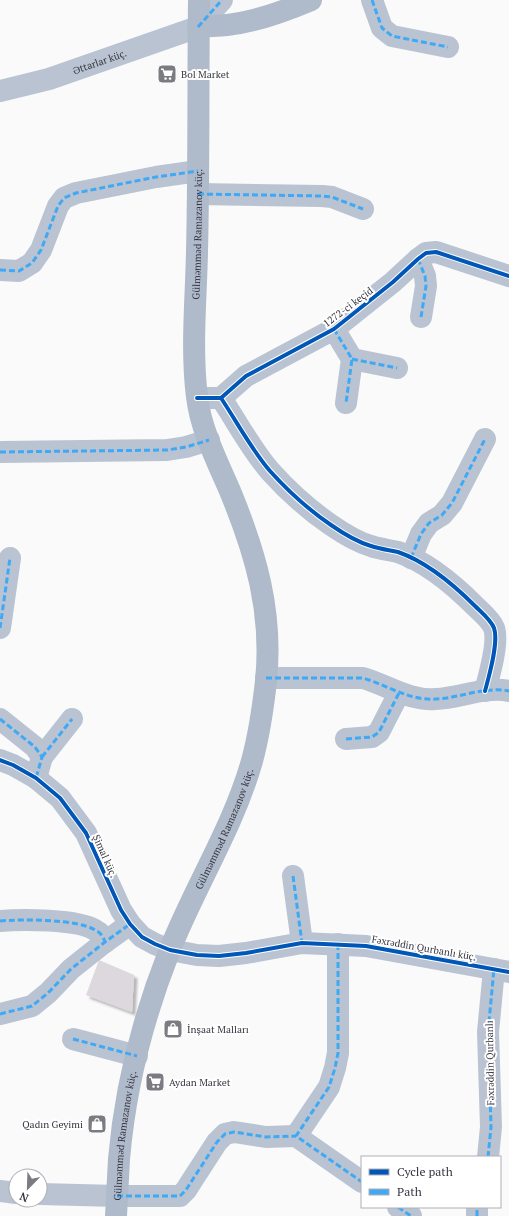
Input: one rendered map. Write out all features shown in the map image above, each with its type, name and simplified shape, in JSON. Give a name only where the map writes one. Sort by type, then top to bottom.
[{"type":"main road","name":"Gülməmməd Ramazanov küç.","points":[[117,1206],[123,1131],[136,1056],[146,1020],[170,950],[230,819],[251,763],[260,725],[266,678],[268,629],[259,575],[244,524],[202,423],[197,398],[194,351],[198,194],[198,0]]},
{"type":"main road","points":[[198,27],[228,25],[247,21],[271,15],[311,0]]},
{"type":"street","points":[[198,27],[222,0]]},
{"type":"street","points":[[372,0],[382,28],[392,36],[448,47]]},
{"type":"street","name":"Əttarlar küç.","points":[[0,91],[48,79],[198,27]]},
{"type":"street","points":[[0,270],[19,271],[32,263],[40,250],[58,206],[64,198],[76,193],[156,177],[198,171]]},
{"type":"street","points":[[198,194],[322,196],[332,197],[363,209]]},
{"type":"street","name":"1272-ci keçid","points":[[221,398],[246,376],[334,329],[393,282],[426,253],[436,252],[509,276]]},
{"type":"street","points":[[418,259],[425,276],[426,286],[421,317]]},
{"type":"street","points":[[334,329],[352,359],[346,403]]},
{"type":"street","points":[[352,359],[397,368]]},
{"type":"street","points":[[197,398],[221,398],[244,435],[270,471],[305,505],[332,526],[353,539],[371,546],[397,552],[411,558],[434,571],[466,597],[494,628],[496,641],[485,691]]},
{"type":"street","points":[[411,558],[421,534],[429,522],[442,515],[452,503],[485,439]]},
{"type":"street","points":[[0,452],[167,450],[186,447],[209,440]]},
{"type":"street","points":[[0,628],[10,558]]},
{"type":"street","points":[[266,678],[363,678],[376,682],[399,693],[420,698],[436,699],[485,691],[509,691]]},
{"type":"street","points":[[346,739],[372,737],[379,732],[399,693]]},
{"type":"street","points":[[0,719],[35,747],[42,757]]},
{"type":"street","points":[[36,778],[42,757],[72,719]]},
{"type":"street","name":"Şimal küç.","points":[[0,760],[13,765],[36,778],[60,798],[86,833],[115,897],[130,924],[142,937],[170,950]]},
{"type":"street","points":[[293,876],[302,943]]},
{"type":"street","points":[[0,921],[32,920],[80,924],[95,930],[103,936],[105,942]]},
{"type":"street","points":[[0,1014],[32,1006],[48,993],[71,969],[130,924]]},
{"type":"street","name":"Fəxrəddin Qurbanlı küç.","points":[[170,950],[197,955],[219,956],[246,953],[302,943],[338,944],[366,946],[502,970]]},
{"type":"street","points":[[296,1136],[329,1087],[335,1068],[338,1053],[338,944]]},
{"type":"street","name":"Fəxrəddin Qurbanlı","points":[[488,1156],[491,1127],[488,1032],[502,970]]},
{"type":"street","points":[[73,1039],[136,1056]]},
{"type":"street","points":[[48,1195],[117,1206],[180,1196],[186,1190],[217,1142],[225,1134],[234,1132],[266,1137],[296,1136],[361,1181]]},
{"type":"street","points":[[399,1208],[411,1216]]},
{"type":"building","points":[[99,960],[134,975],[132,1012],[86,995]]},
{"type":"marked path","points":[[198,27],[222,0]]},
{"type":"marked path","points":[[372,0],[382,28],[392,36],[448,47]]},
{"type":"marked path","points":[[0,270],[19,271],[32,263],[41,250],[58,206],[64,198],[76,193],[156,177],[198,171]]},
{"type":"marked path","points":[[198,194],[322,196],[332,197],[363,209]]},
{"type":"marked path","points":[[418,259],[425,276],[426,286],[421,317]]},
{"type":"marked path","points":[[334,329],[352,359],[346,403]]},
{"type":"marked path","points":[[352,359],[397,368]]},
{"type":"marked path","points":[[411,558],[421,534],[429,523],[442,515],[452,503],[485,439]]},
{"type":"marked path","points":[[0,452],[167,450],[186,447],[209,440]]},
{"type":"marked path","points":[[0,628],[10,558]]},
{"type":"marked path","points":[[266,678],[363,678],[398,692],[417,698],[426,699],[445,698],[491,690],[509,691]]},
{"type":"marked path","points":[[346,739],[372,737],[379,732],[399,693]]},
{"type":"marked path","points":[[0,719],[35,747],[42,757],[36,778]]},
{"type":"marked path","points":[[42,757],[72,719]]},
{"type":"marked path","points":[[293,876],[302,943]]},
{"type":"marked path","points":[[0,921],[35,920],[63,922],[87,926],[102,935],[105,942]]},
{"type":"marked path","points":[[0,1014],[32,1006],[48,993],[71,969],[130,924]]},
{"type":"marked path","points":[[338,944],[338,1053],[335,1068],[329,1087],[296,1136],[361,1181]]},
{"type":"marked path","points":[[488,1156],[491,1127],[488,1032],[494,969]]},
{"type":"marked path","points":[[73,1039],[137,1056]]},
{"type":"marked path","points":[[117,1196],[180,1196],[186,1190],[217,1142],[225,1134],[234,1132],[266,1137],[296,1136]]},
{"type":"marked path","points":[[399,1208],[411,1216]]},
{"type":"marked path","points":[[477,1208],[477,1216]]},
{"type":"cycle path","points":[[197,398],[221,398],[246,376],[334,329],[393,282],[426,253],[436,252],[509,276]]},
{"type":"cycle path","points":[[221,398],[263,463],[284,486],[307,507],[346,535],[374,547],[409,556],[439,574],[488,619],[494,628],[495,642],[493,659],[485,691]]},
{"type":"cycle path","points":[[0,760],[13,765],[36,778],[60,798],[86,833],[121,910],[130,924],[142,937],[155,944],[170,950],[197,955],[219,956],[246,953],[302,943],[366,946],[509,972]]},
{"type":"place","name":"Bol Market","points":[[167,74]]},
{"type":"place","name":"İnşaat Malları","points":[[173,1029]]},
{"type":"place","name":"Aydan Market","points":[[155,1082]]},
{"type":"place","name":"Qadın Geyimi","points":[[97,1124]]}]
